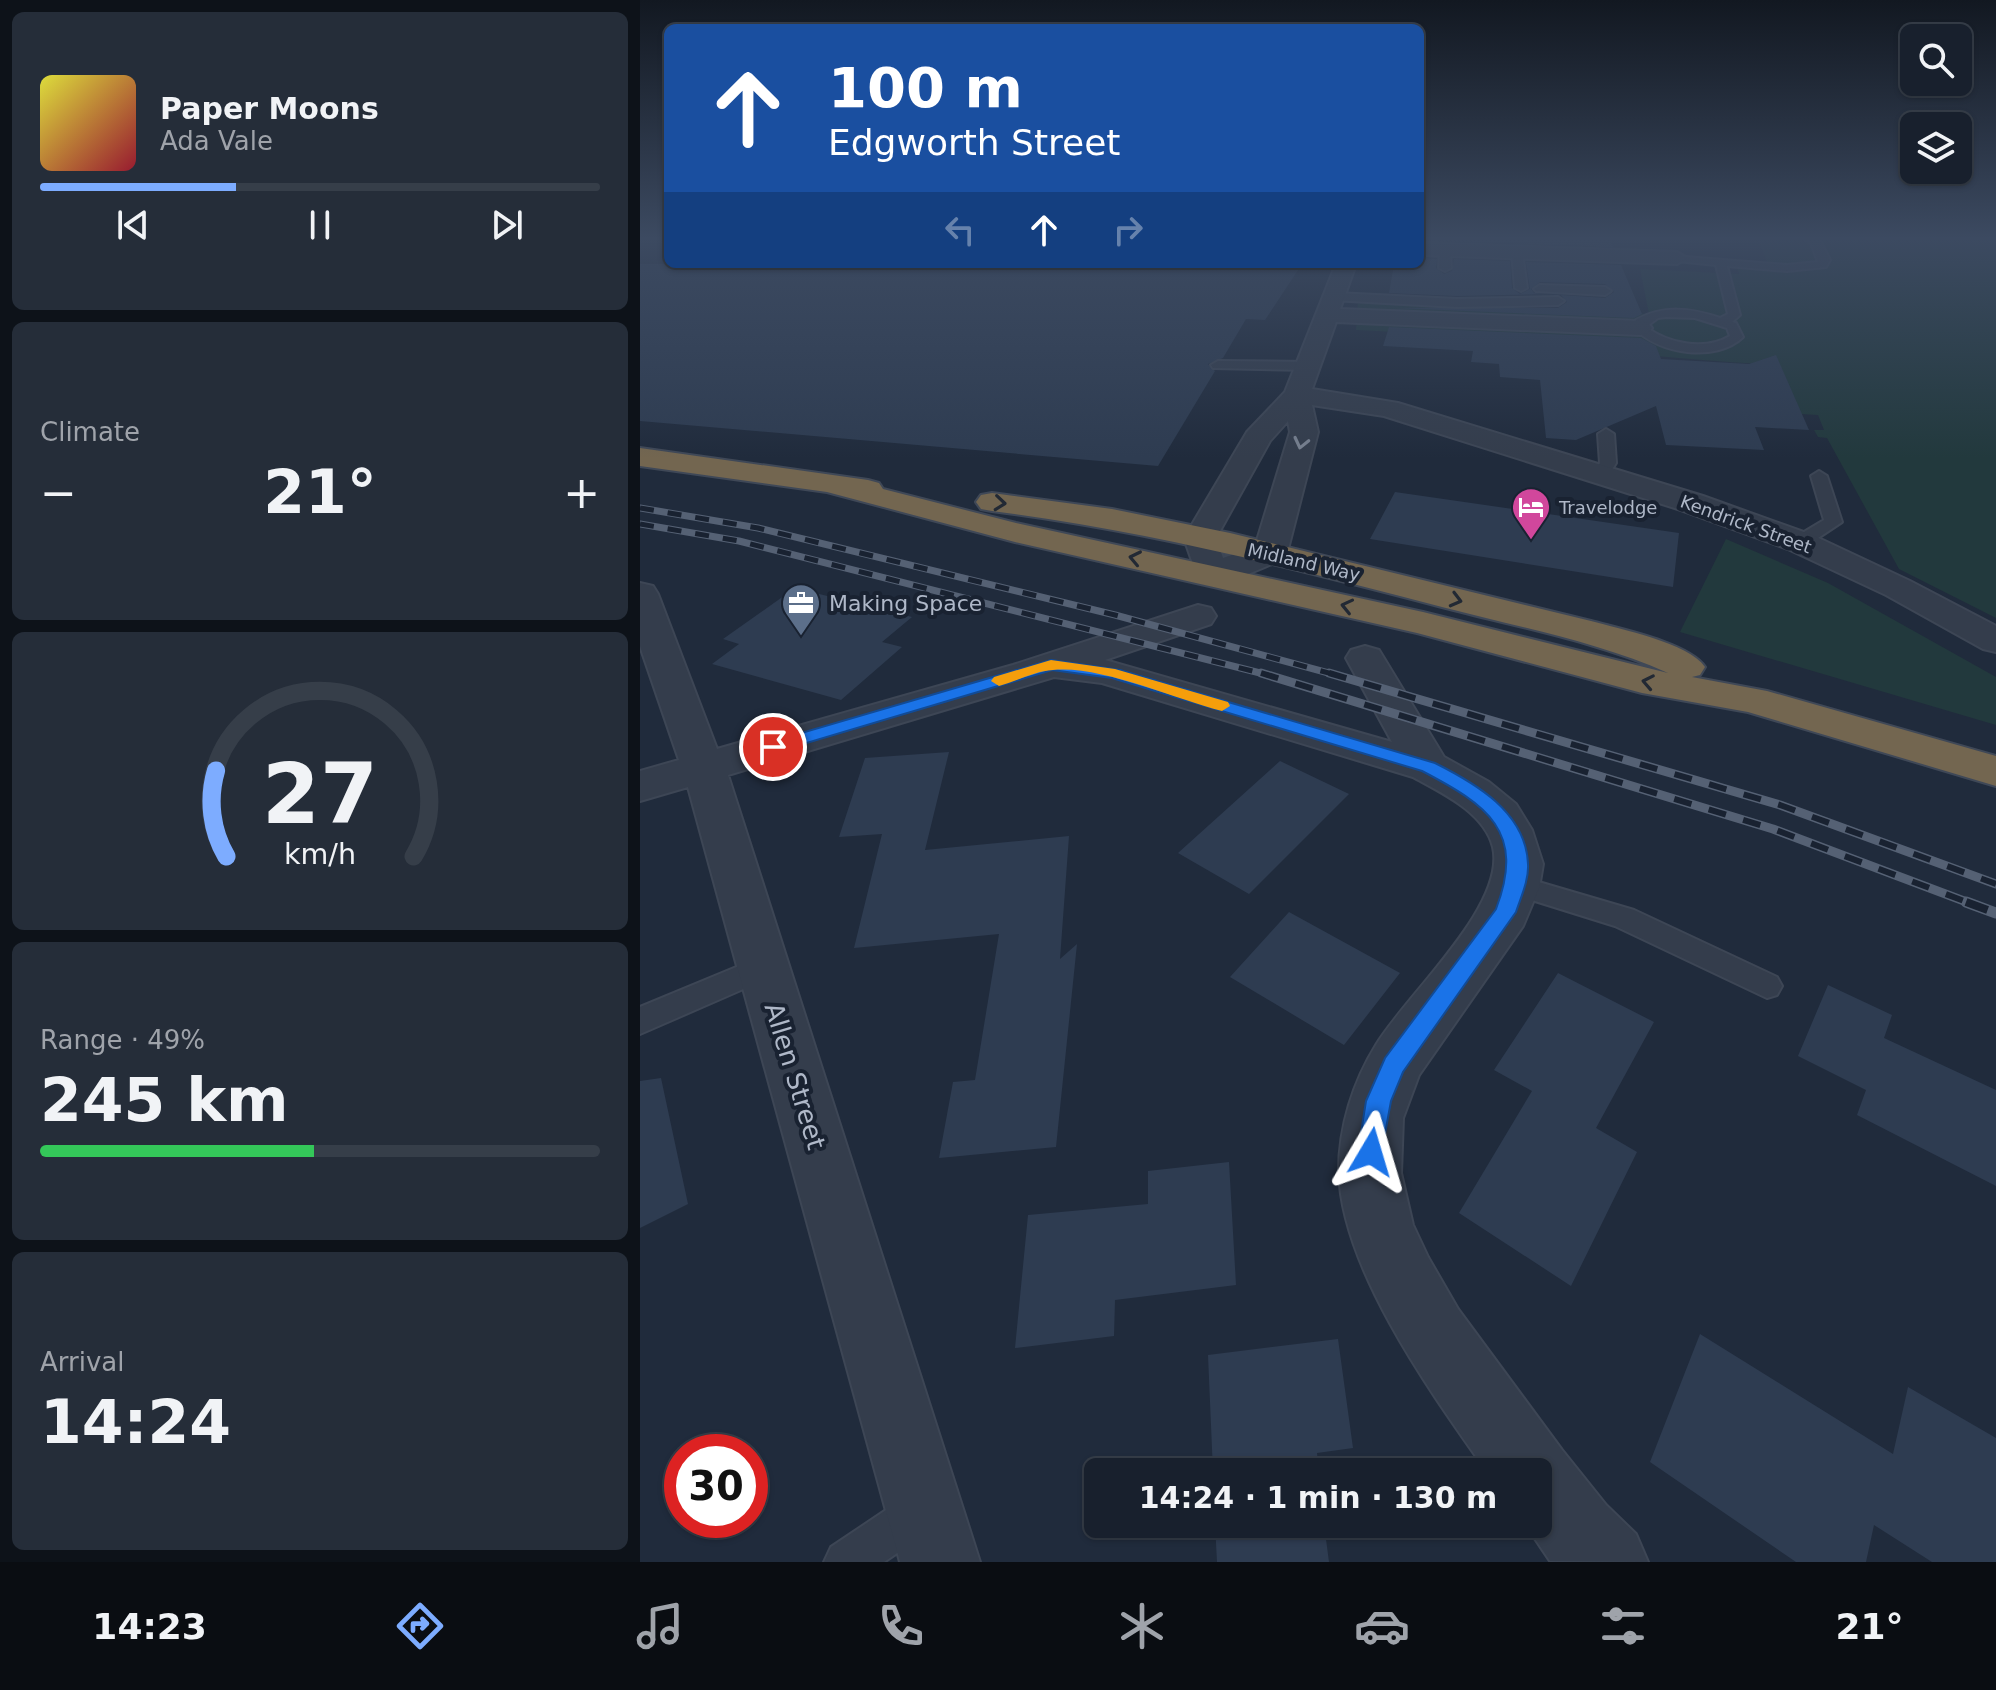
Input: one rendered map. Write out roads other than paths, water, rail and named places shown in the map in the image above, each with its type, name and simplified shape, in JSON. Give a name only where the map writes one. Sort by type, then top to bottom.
[{"type":"highway","name":"Midland Way","points":[[640,457],[839,487],[1096,515],[1270,553],[1583,632],[1664,656],[1753,700]]},
{"type":"highway","name":"Midland Way","points":[[839,487],[1015,532],[1423,623],[1642,681],[1753,700],[1996,771]]},
{"type":"street","points":[[1303,381],[1304,432],[1270,553],[1211,574],[1200,538],[1257,438],[1303,381],[1330,312]]},
{"type":"street","points":[[1415,312],[1640,328]]},
{"type":"street","name":"Kendrick Street","points":[[1303,381],[1602,473],[1800,542],[1898,588],[1996,641]]},
{"type":"street","name":"Allen Street","points":[[640,594],[704,767],[932,1536]]},
{"type":"street","points":[[640,786],[1051,665],[1198,616]]},
{"type":"street","points":[[1365,658],[1428,767]]},
{"type":"street","points":[[1051,665],[1086,667],[1115,674],[1428,767],[1466,786],[1502,818],[1513,837],[1519,864],[1505,912],[1394,1066],[1378,1101],[1371,1152],[1374,1197],[1393,1263],[1432,1333],[1523,1458]]},
{"type":"street","points":[[1552,1497],[1578,1533],[1608,1562]]},
{"type":"lane","points":[[1724,321],[1734,315],[1733,312]]},
{"type":"lane","points":[[1666,313],[1696,314],[1724,321],[1732,326],[1737,337],[1711,346],[1666,342],[1640,328],[1645,318],[1666,313]]},
{"type":"lane","points":[[1218,365],[1303,381]]},
{"type":"lane","points":[[1602,473],[1608,463],[1606,434]]},
{"type":"lane","points":[[1800,542],[1833,522],[1819,476]]},
{"type":"lane","points":[[1515,885],[1624,918],[1767,986]]},
{"type":"lane","points":[[640,1021],[763,968]]},
{"type":"lane","points":[[846,1562],[932,1536]]},
{"type":"railway","points":[[640,508],[758,528],[1115,615],[1334,674]]},
{"type":"railway","points":[[640,524],[739,541],[1265,674]]},
{"type":"railway","points":[[1261,673],[1265,674]]},
{"type":"railway","points":[[1329,673],[1334,674]]},
{"type":"railway","points":[[1265,674],[1773,829],[1972,904]]},
{"type":"railway","points":[[1334,674],[1780,805],[1996,884]]},
{"type":"railway","points":[[1966,902],[1996,913]]},
{"type":"place","name":"Travelodge","points":[[1531,541]]},
{"type":"place","name":"Making Space","points":[[801,637]]}]
